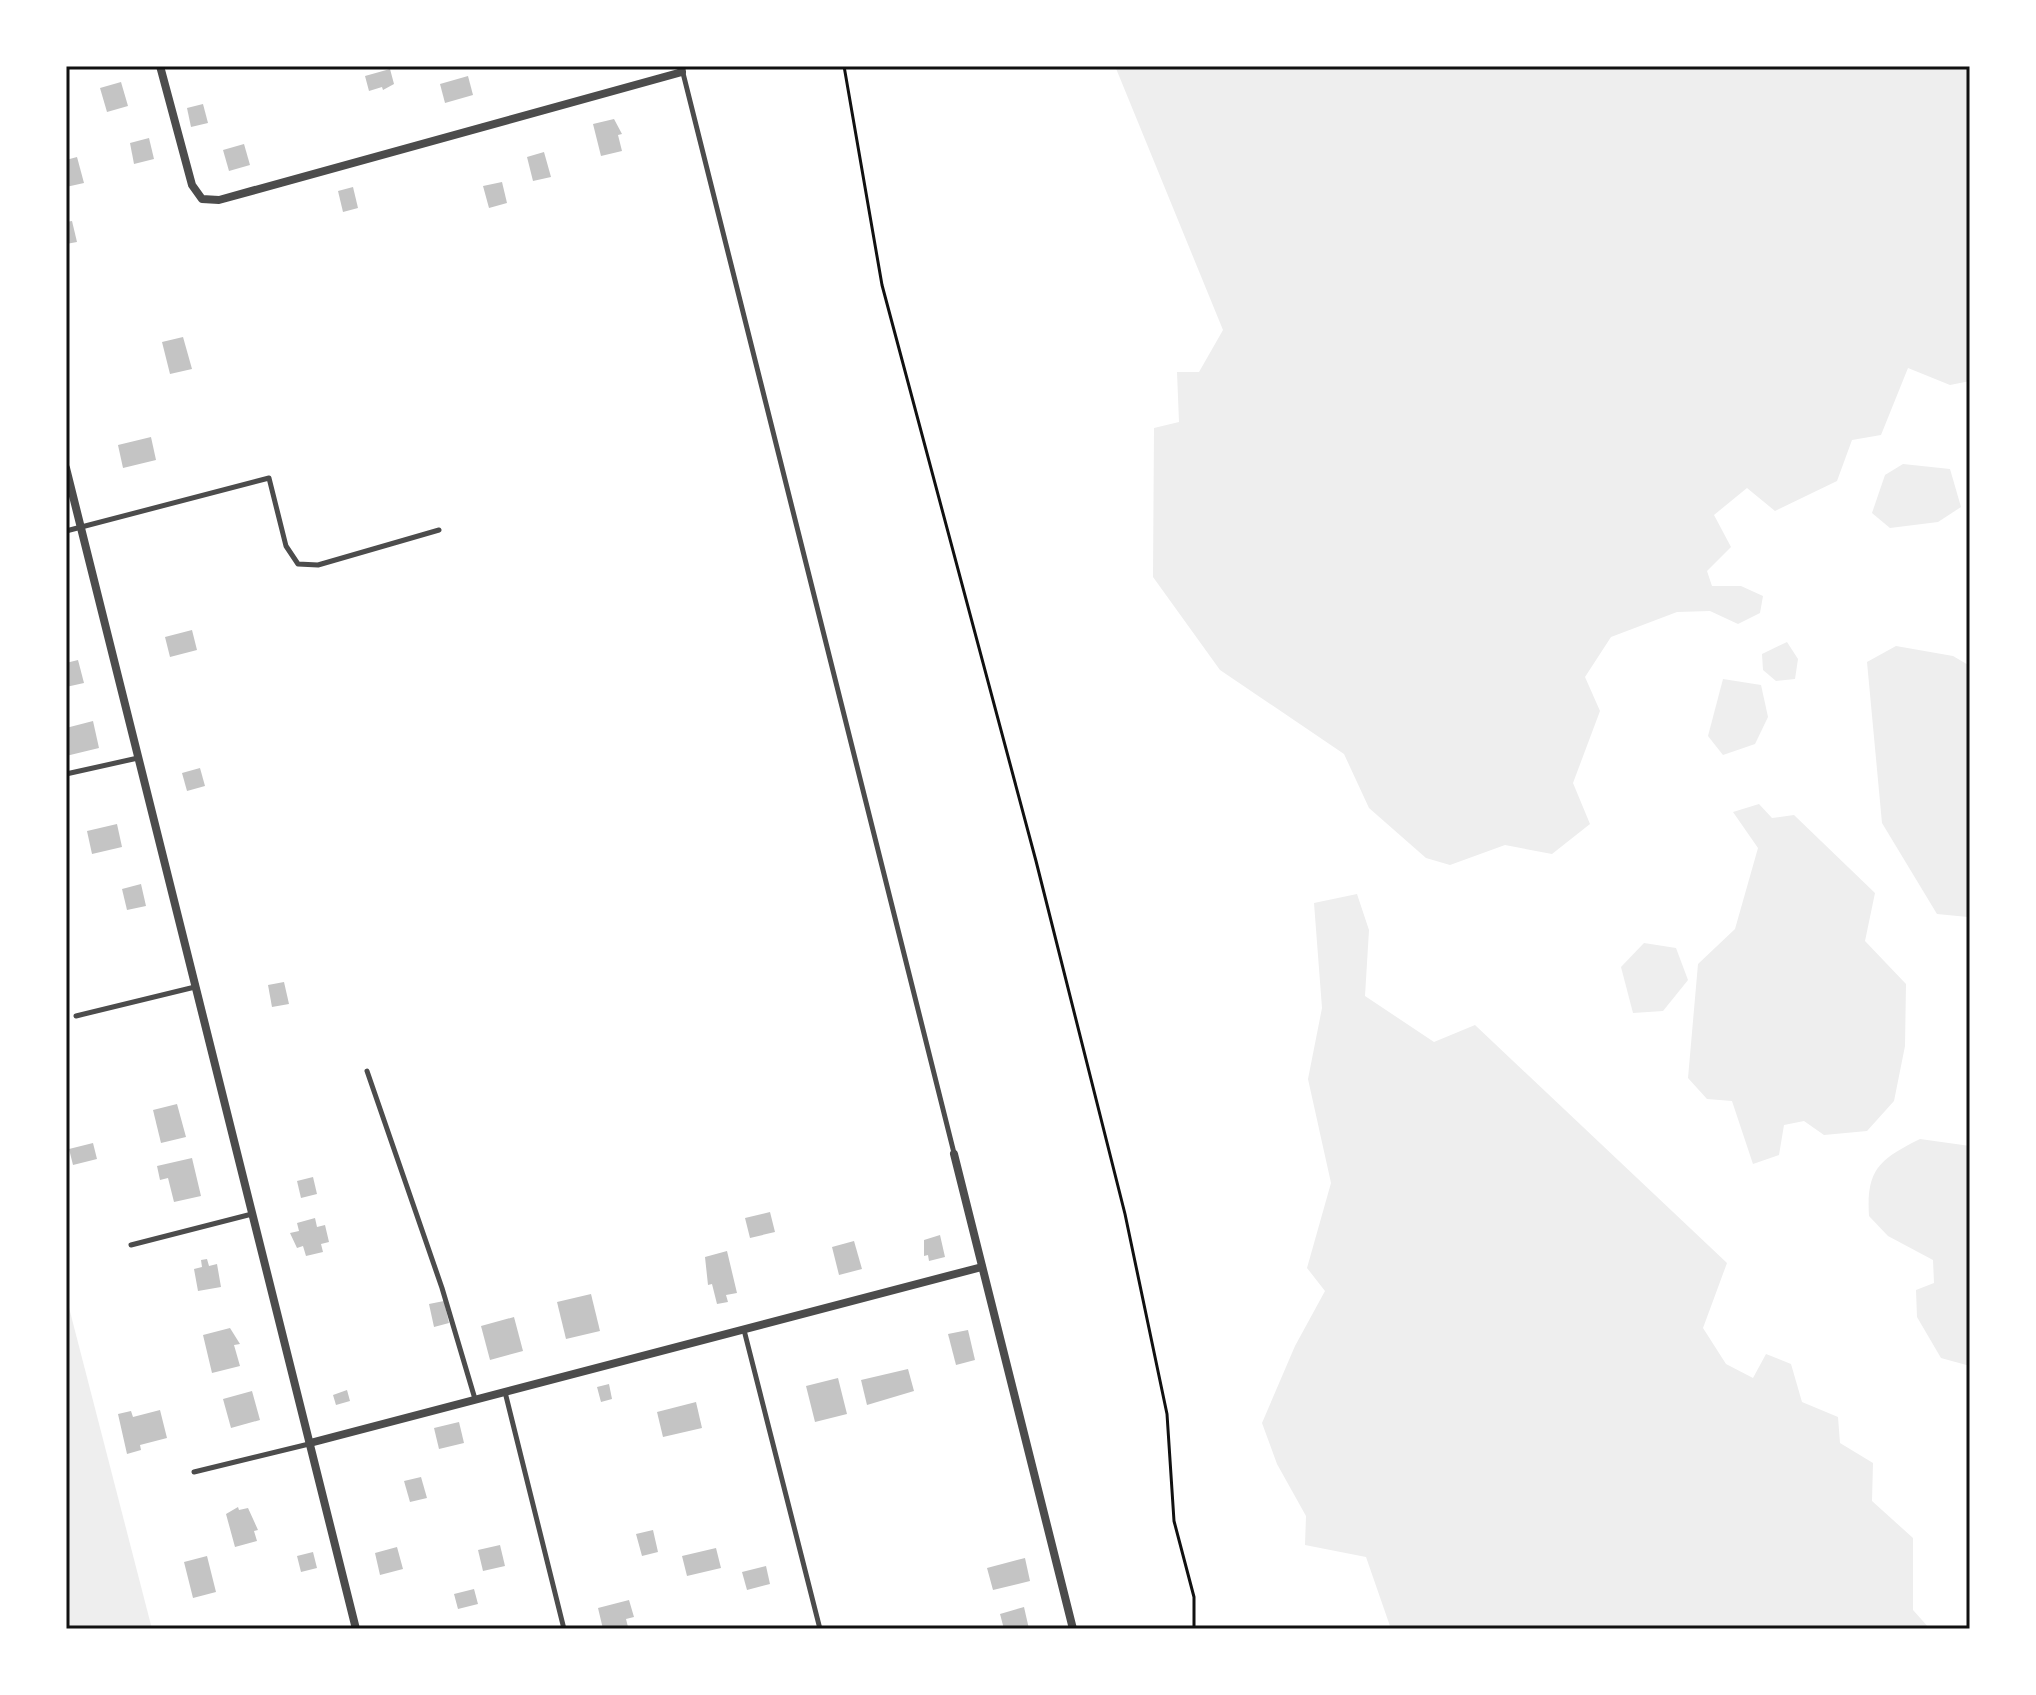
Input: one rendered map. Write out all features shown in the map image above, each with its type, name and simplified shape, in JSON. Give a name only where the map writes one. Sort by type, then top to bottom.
[{"type":"street","points":[[160,66],[192,185],[202,199],[219,200],[682,69]]},
{"type":"street","points":[[66,468],[356,1629]]},
{"type":"street","points":[[954,1154],[1073,1629]]},
{"type":"street","points":[[310,1443],[982,1267]]},
{"type":"lane","points":[[682,69],[954,1154]]},
{"type":"lane","points":[[66,531],[269,478],[286,546],[298,564],[318,565],[439,530]]},
{"type":"lane","points":[[66,774],[139,758]]},
{"type":"lane","points":[[76,1016],[196,987]]},
{"type":"lane","points":[[367,1071],[442,1288],[475,1400]]},
{"type":"lane","points":[[131,1245],[253,1214]]},
{"type":"lane","points":[[744,1330],[820,1629]]},
{"type":"lane","points":[[505,1392],[564,1629]]},
{"type":"lane","points":[[194,1472],[310,1443]]},
{"type":"path","points":[[844,66],[882,285],[1021,802],[1125,1214],[1167,1414],[1174,1521],[1194,1597],[1194,1629]]},
{"type":"shaded area","points":[[1115,66],[1970,66],[1970,381],[1950,385],[1908,368],[1881,435],[1852,440],[1837,481],[1775,511],[1747,488],[1714,515],[1731,547],[1707,571],[1712,586],[1741,586],[1763,596],[1760,613],[1738,624],[1710,611],[1677,612],[1611,637],[1585,677],[1600,711],[1573,783],[1590,824],[1552,854],[1505,845],[1450,865],[1426,858],[1369,808],[1344,754],[1220,670],[1153,577],[1154,428],[1179,422],[1177,372],[1199,372],[1223,330]]},
{"type":"shaded area","points":[[1903,464],[1950,469],[1961,507],[1938,522],[1890,528],[1872,513],[1885,475]]},
{"type":"shaded area","points":[[1787,642],[1798,659],[1795,679],[1776,681],[1763,670],[1762,654]]},
{"type":"shaded area","points":[[1896,646],[1953,656],[1970,666],[1970,930],[1968,917],[1937,914],[1882,823],[1867,662]]},
{"type":"shaded area","points":[[1723,679],[1761,685],[1768,717],[1755,744],[1723,755],[1708,736]]},
{"type":"shaded area","points":[[1759,804],[1772,818],[1794,815],[1875,893],[1865,941],[1906,984],[1905,1046],[1894,1101],[1867,1131],[1824,1135],[1804,1121],[1784,1125],[1779,1155],[1753,1164],[1732,1101],[1707,1099],[1688,1078],[1698,964],[1735,929],[1758,848],[1733,812]]},
{"type":"shaded area","points":[[1357,894],[1369,930],[1365,996],[1434,1042],[1475,1025],[1727,1263],[1703,1328],[1726,1364],[1753,1378],[1766,1354],[1791,1364],[1802,1402],[1838,1417],[1840,1443],[1873,1463],[1872,1501],[1913,1538],[1913,1610],[1930,1629],[1391,1629],[1366,1557],[1305,1545],[1306,1516],[1277,1464],[1262,1423],[1295,1346],[1325,1291],[1307,1268],[1331,1183],[1308,1079],[1322,1008],[1314,903]]},
{"type":"shaded area","points":[[1644,943],[1676,948],[1688,980],[1663,1011],[1633,1013],[1621,967]]},
{"type":"shaded area","points":[[1920,1139],[1970,1146],[1970,1366],[1941,1358],[1917,1317],[1916,1290],[1934,1283],[1933,1260],[1888,1236],[1869,1216],[1870,1187],[1878,1167]]},
{"type":"shaded area","points":[[66,1296],[152,1629],[66,1629]]},
{"type":"building","points":[[390,69],[394,84],[383,90],[382,87],[369,91],[365,76]]},
{"type":"building","points":[[468,76],[473,95],[445,103],[440,84]]},
{"type":"building","points":[[121,82],[128,106],[107,112],[100,88]]},
{"type":"building","points":[[203,104],[208,123],[191,127],[187,108]]},
{"type":"building","points":[[614,119],[622,134],[618,135],[622,151],[601,156],[593,124]]},
{"type":"building","points":[[149,138],[154,159],[134,164],[130,143]]},
{"type":"building","points":[[244,144],[250,165],[229,171],[223,150]]},
{"type":"building","points":[[544,152],[551,177],[533,181],[527,157]]},
{"type":"building","points":[[77,157],[84,183],[66,187],[66,160]]},
{"type":"building","points":[[502,182],[507,203],[489,208],[483,186]]},
{"type":"building","points":[[353,187],[358,208],[343,212],[338,191]]},
{"type":"building","points":[[72,221],[77,242],[66,244],[66,222]]},
{"type":"building","points":[[183,337],[192,369],[170,374],[162,342]]},
{"type":"building","points":[[151,437],[156,460],[123,468],[118,445]]},
{"type":"building","points":[[192,630],[197,650],[170,657],[165,637]]},
{"type":"building","points":[[78,660],[84,683],[66,687],[66,663]]},
{"type":"building","points":[[93,721],[99,748],[66,756],[66,728]]},
{"type":"building","points":[[200,768],[205,786],[187,791],[182,773]]},
{"type":"building","points":[[117,824],[122,847],[92,854],[87,831]]},
{"type":"building","points":[[141,884],[146,906],[127,910],[122,889]]},
{"type":"building","points":[[284,982],[289,1004],[272,1007],[268,985]]},
{"type":"building","points":[[177,1104],[186,1137],[161,1143],[153,1110]]},
{"type":"building","points":[[93,1143],[97,1159],[73,1165],[69,1149]]},
{"type":"building","points":[[192,1158],[201,1196],[174,1202],[168,1178],[160,1180],[157,1166]]},
{"type":"building","points":[[313,1177],[317,1194],[301,1198],[297,1181]]},
{"type":"building","points":[[770,1212],[775,1232],[750,1238],[745,1218]]},
{"type":"building","points":[[315,1218],[317,1227],[325,1225],[329,1242],[321,1244],[323,1252],[306,1256],[303,1246],[297,1248],[290,1233],[299,1231],[297,1223]]},
{"type":"building","points":[[940,1235],[945,1257],[929,1261],[928,1255],[924,1256],[924,1240]]},
{"type":"building","points":[[854,1241],[862,1269],[839,1275],[832,1247]]},
{"type":"building","points":[[727,1251],[737,1293],[726,1295],[728,1302],[717,1304],[712,1284],[708,1285],[705,1257]]},
{"type":"building","points":[[207,1259],[209,1266],[217,1264],[221,1287],[198,1291],[194,1269],[202,1267],[201,1260]]},
{"type":"building","points":[[591,1294],[600,1331],[566,1339],[557,1302]]},
{"type":"building","points":[[444,1301],[449,1323],[434,1327],[429,1304]]},
{"type":"building","points":[[514,1317],[523,1351],[490,1360],[481,1326]]},
{"type":"building","points":[[230,1328],[240,1344],[234,1345],[240,1366],[212,1373],[203,1335]]},
{"type":"building","points":[[968,1330],[975,1360],[956,1365],[948,1334]]},
{"type":"building","points":[[908,1369],[914,1391],[867,1405],[861,1380]]},
{"type":"building","points":[[838,1378],[847,1414],[815,1422],[806,1386]]},
{"type":"building","points":[[609,1384],[612,1399],[601,1402],[597,1387]]},
{"type":"building","points":[[347,1390],[350,1401],[336,1405],[333,1395]]},
{"type":"building","points":[[252,1391],[260,1420],[231,1428],[223,1399]]},
{"type":"building","points":[[696,1402],[702,1428],[663,1437],[657,1412]]},
{"type":"building","points":[[160,1410],[167,1438],[140,1445],[141,1450],[127,1454],[118,1414],[131,1411],[133,1417]]},
{"type":"building","points":[[459,1422],[464,1443],[439,1449],[434,1428]]},
{"type":"building","points":[[421,1477],[427,1498],[410,1502],[404,1481]]},
{"type":"building","points":[[238,1507],[239,1510],[248,1508],[258,1530],[254,1531],[257,1541],[235,1547],[226,1514]]},
{"type":"building","points":[[653,1530],[658,1552],[642,1556],[636,1534]]},
{"type":"building","points":[[500,1545],[505,1566],[483,1571],[478,1550]]},
{"type":"building","points":[[397,1547],[403,1569],[380,1575],[375,1553]]},
{"type":"building","points":[[716,1548],[721,1568],[687,1576],[682,1556]]},
{"type":"building","points":[[313,1552],[317,1568],[301,1572],[297,1556]]},
{"type":"building","points":[[207,1556],[216,1592],[193,1598],[184,1562]]},
{"type":"building","points":[[1025,1558],[1030,1581],[993,1590],[987,1568]]},
{"type":"building","points":[[766,1566],[770,1584],[747,1590],[742,1572]]},
{"type":"building","points":[[474,1589],[478,1604],[458,1609],[454,1594]]},
{"type":"building","points":[[629,1600],[634,1617],[626,1619],[628,1627],[603,1629],[598,1608]]},
{"type":"building","points":[[1024,1607],[1029,1629],[1004,1629],[1000,1614]]}]
